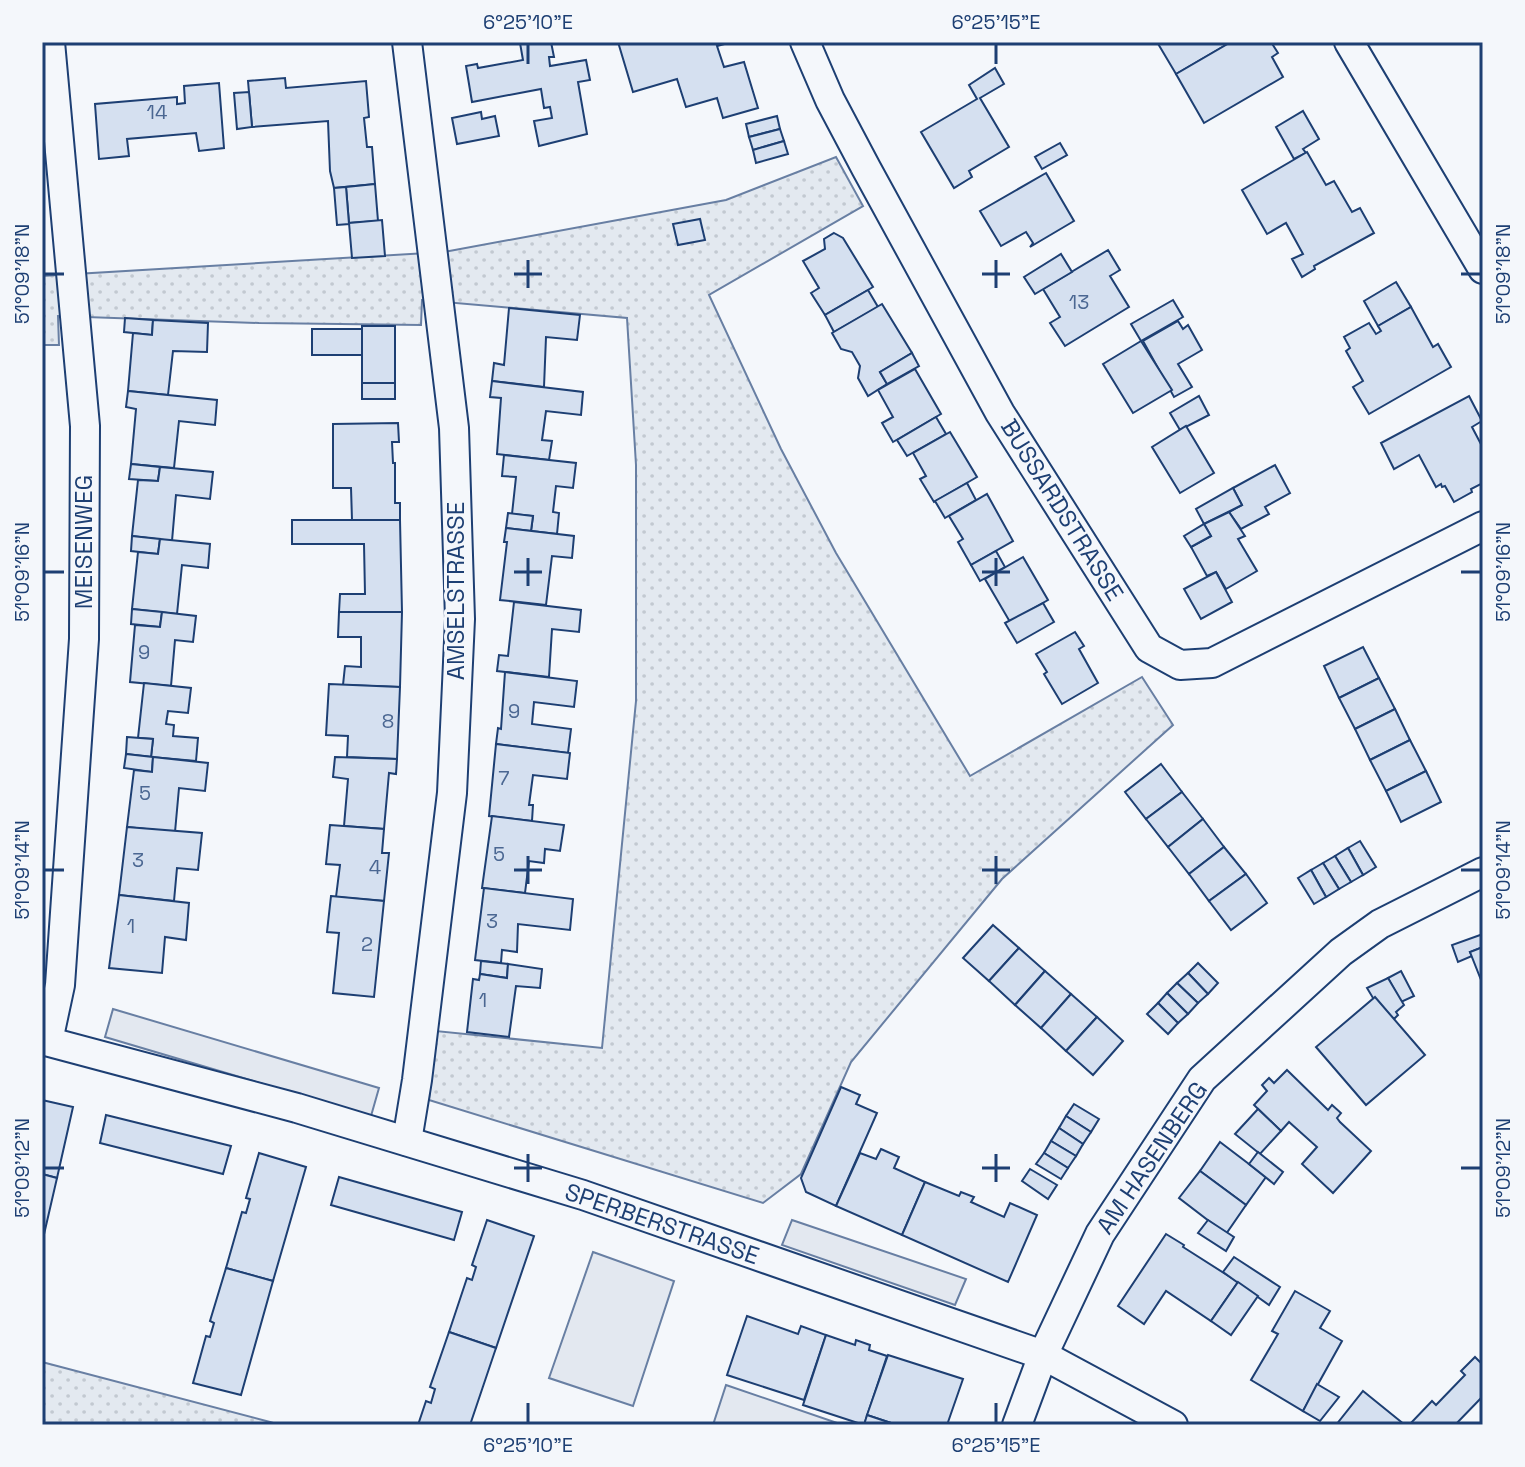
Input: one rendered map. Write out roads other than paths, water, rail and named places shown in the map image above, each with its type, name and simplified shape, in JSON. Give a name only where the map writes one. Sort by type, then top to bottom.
[{"type":"street","name":"MEISENWEG","points":[[45,1041],[60,985],[84,639],[85,471],[85,426],[50,42]]},
{"type":"street","name":"AMSELSTRASSE","points":[[407,42],[454,428],[460,619],[452,793],[407,1141]]},
{"type":"street","name":"BUSSARDSTRASSE","points":[[805,42],[830,100],[1000,413],[1149,648],[1180,665],[1212,663],[1483,526]]},
{"type":"street","points":[[1349,42],[1483,269]]},
{"type":"street","name":"AM HASENBERG","points":[[1017,1425],[1043,1355],[1100,1234],[1202,1079],[1341,952],[1380,924],[1483,872]]},
{"type":"street","name":"SPERBERSTRASSE","points":[[45,1041],[297,1108],[583,1195],[1043,1355],[1173,1425]]}]
